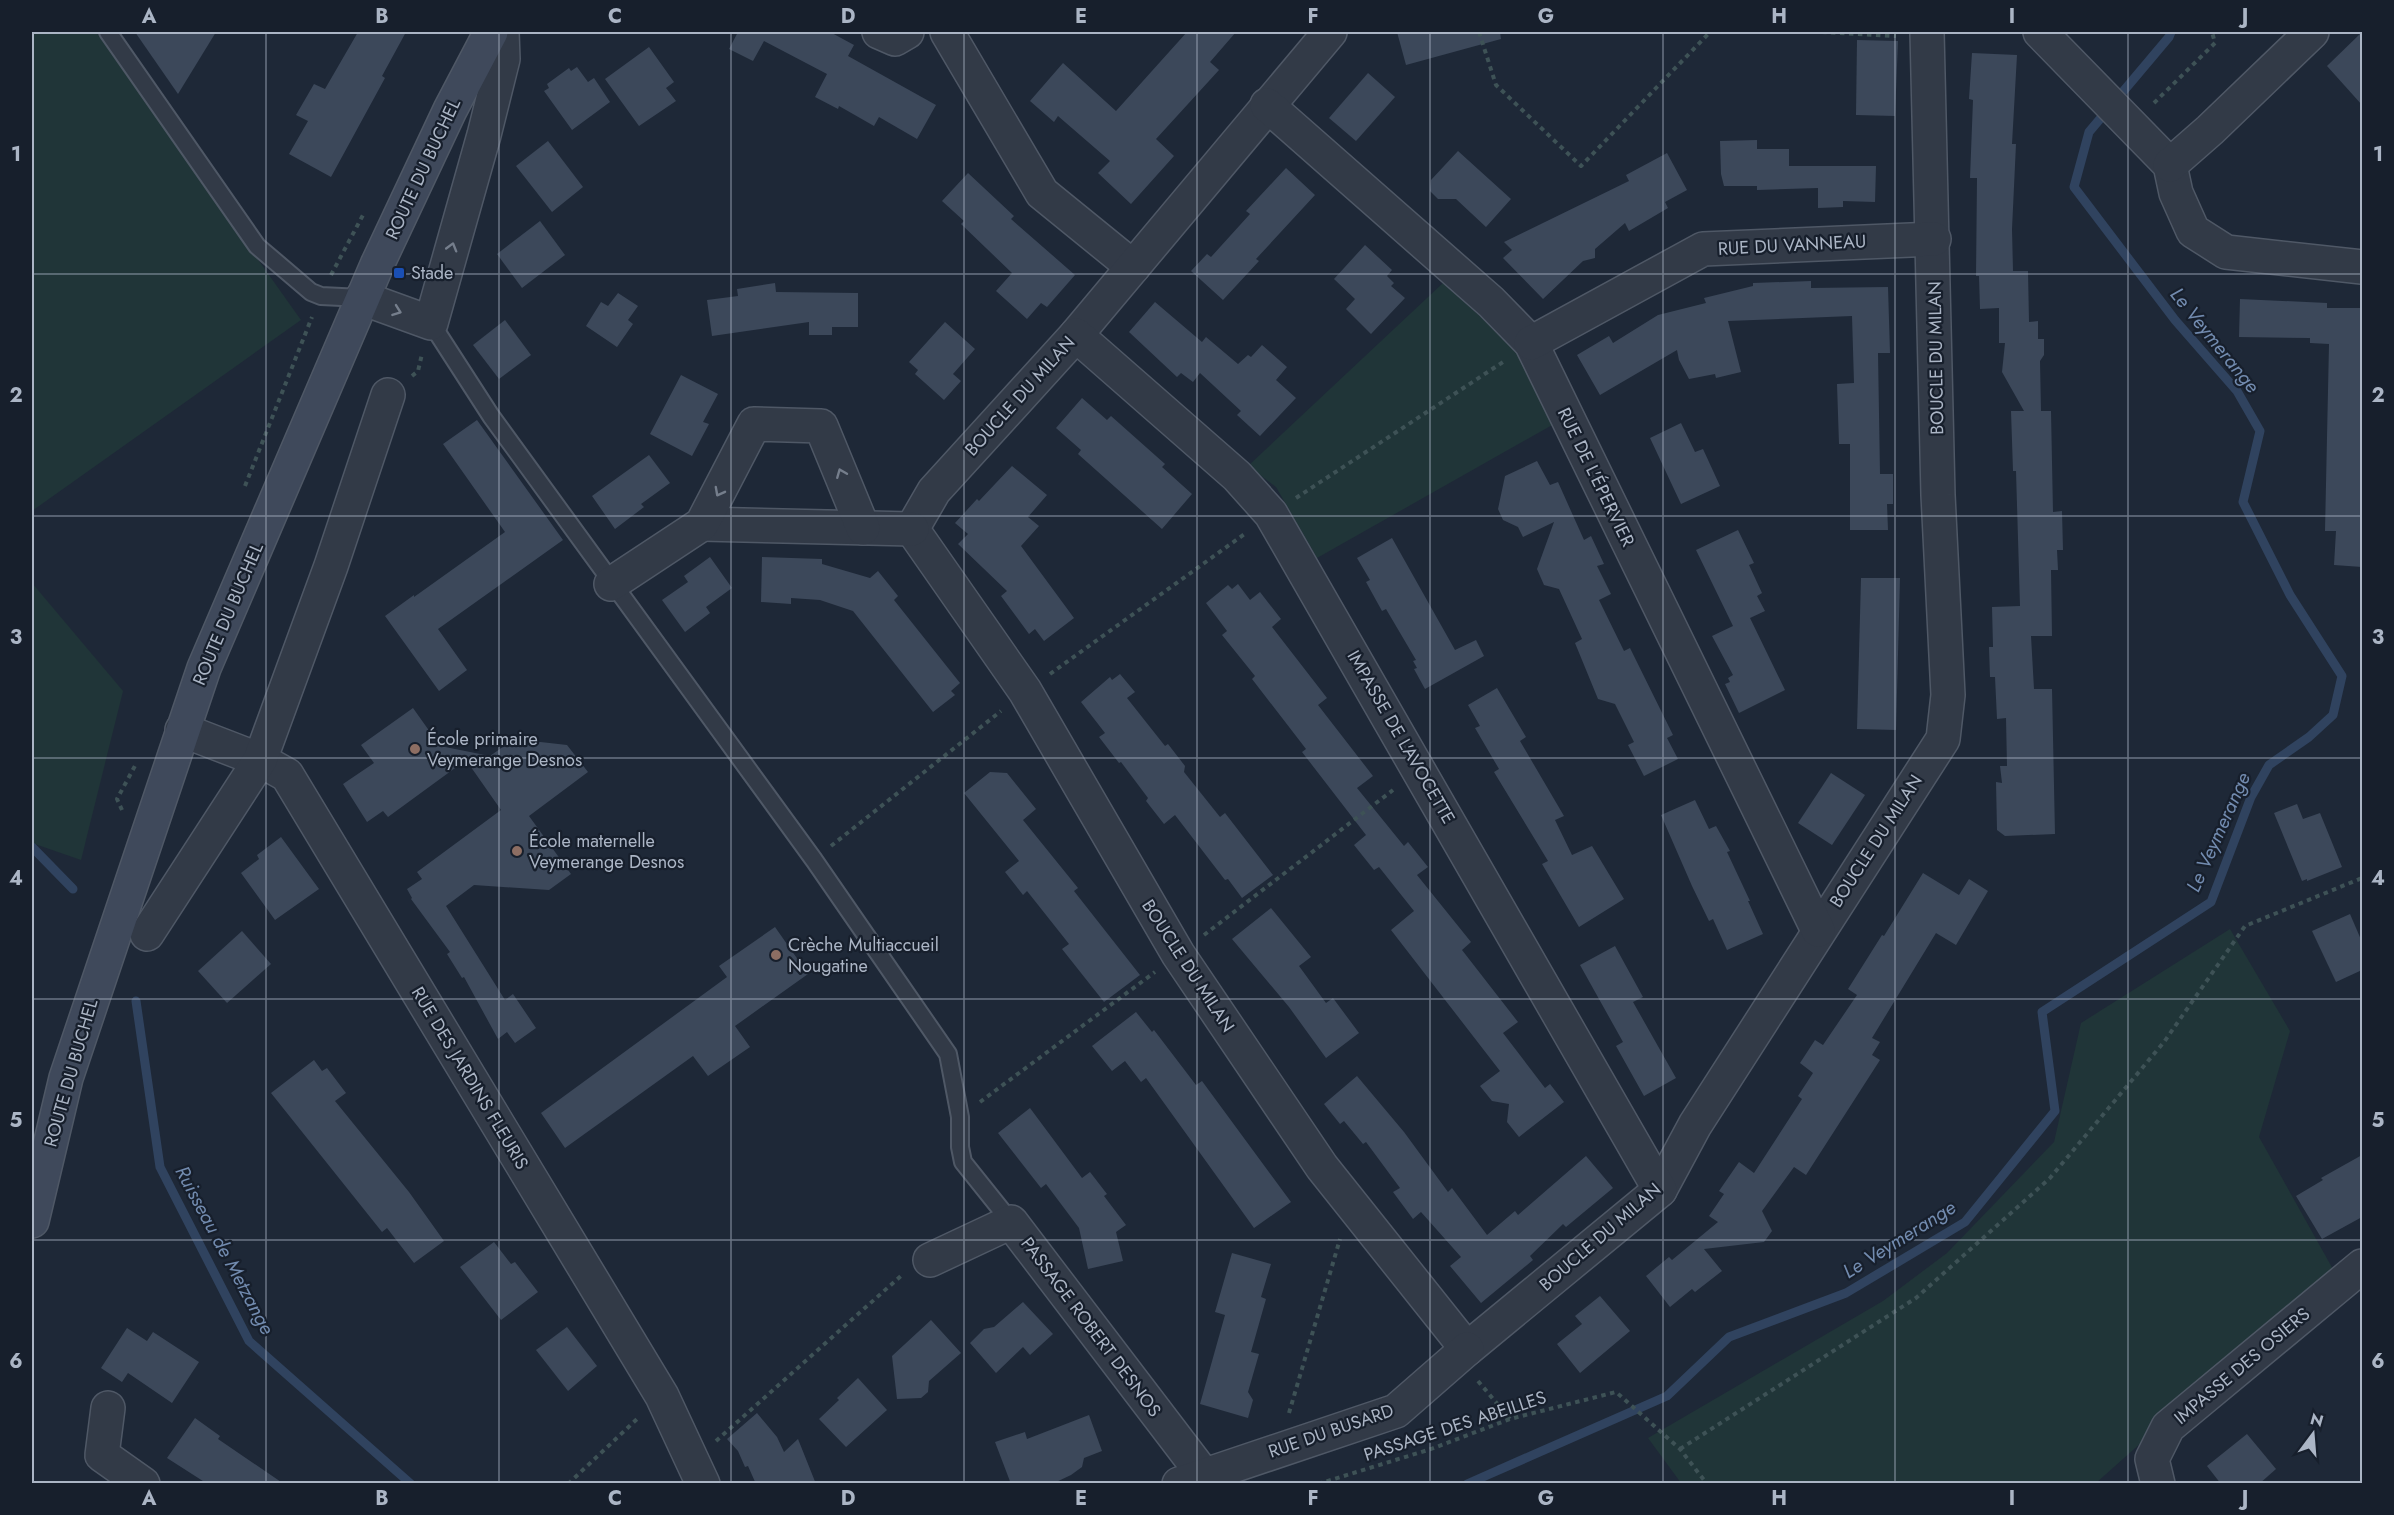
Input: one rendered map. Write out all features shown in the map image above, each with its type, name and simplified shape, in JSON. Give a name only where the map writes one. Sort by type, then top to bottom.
[{"type":"main road","name":"ROUTE DU BUCHEL","points":[[32,1221],[66,1078],[204,668],[362,298],[450,110],[491,32]]},
{"type":"street","name":"ROUTE DU BUCHEL","points":[[431,323],[484,135],[502,59],[502,32]]},
{"type":"street","points":[[879,32],[895,39],[907,32]]},
{"type":"street","points":[[947,32],[1042,193],[1133,267]]},
{"type":"street","name":"BOUCLE DU MILAN","points":[[1330,32],[1076,335],[934,491],[912,528],[1025,692],[1178,954],[1322,1167],[1462,1352],[1660,1190],[1695,1125],[1818,930],[1943,739],[1948,695],[1938,495],[1934,239],[1927,35]]},
{"type":"street","points":[[2040,32],[2170,165],[2176,193],[2193,231],[2226,252],[2362,267]]},
{"type":"street","points":[[2170,165],[2312,32]]},
{"type":"street","name":"RUE DE L'ÉPERVIER","points":[[1267,105],[1491,302],[1531,344],[1818,930]]},
{"type":"street","name":"RUE DU VANNEAU","points":[[1531,344],[1703,249],[1934,239]]},
{"type":"street","points":[[362,298],[431,323]]},
{"type":"street","name":"IMPASSE DE L'AVOCETTE","points":[[1076,335],[1237,476],[1271,514],[1660,1190]]},
{"type":"street","points":[[147,934],[260,759],[331,566],[388,395]]},
{"type":"street","points":[[611,584],[702,524],[754,424],[822,426],[863,528]]},
{"type":"street","points":[[702,524],[912,528]]},
{"type":"street","name":"RUE DES JARDINS FLEURIS","points":[[182,729],[260,759],[287,775],[662,1396],[698,1472]]},
{"type":"street","name":"PASSAGE ROBERT DESNOS","points":[[930,1260],[1011,1222],[1191,1479]]},
{"type":"street","name":"IMPASSE DES OSIERS","points":[[2158,1484],[2152,1459],[2168,1427],[2362,1266]]},
{"type":"street","name":"RUE DU BUSARD","points":[[1191,1479],[1396,1411],[1462,1352]]},
{"type":"street","points":[[108,1408],[102,1455],[143,1484]]},
{"type":"lane","points":[[108,32],[257,246],[311,292],[321,296],[362,298]]},
{"type":"lane","points":[[431,323],[491,416],[814,860],[948,1054],[960,1117],[960,1147],[963,1162],[1011,1222]]},
{"type":"path","points":[[1479,32],[1496,86],[1581,166],[1710,32]]},
{"type":"path","points":[[1822,32],[1927,35]]},
{"type":"path","points":[[2131,125],[2215,43],[2212,32]]},
{"type":"path","points":[[388,395],[418,371],[431,323]]},
{"type":"path","points":[[814,860],[1025,692],[1271,514],[1531,344]]},
{"type":"path","points":[[1680,1449],[1916,1298],[2050,1178],[2164,1042],[2245,926],[2362,878]]},
{"type":"path","points":[[1278,1450],[1351,1203]]},
{"type":"path","points":[[698,1472],[900,1275],[930,1260]]},
{"type":"path","points":[[1462,1352],[1510,1419]]},
{"type":"path","name":"PASSAGE DES ABEILLES","points":[[1318,1484],[1431,1449],[1510,1419],[1616,1392],[1680,1449],[1707,1484]]},
{"type":"path","points":[[568,1484],[662,1396]]},
{"type":"green space","points":[[32,32],[96,32],[301,320],[32,511]]},
{"type":"green space","points":[[1443,283],[1521,353],[1554,424],[1317,558],[1276,487],[1248,466]]},
{"type":"green space","points":[[32,583],[123,691],[81,860],[32,843]]},
{"type":"green space","points":[[2230,929],[2290,1031],[2259,1137],[2334,1271],[2096,1483],[1681,1483],[1648,1438],[1883,1301],[1947,1253],[2054,1142],[2081,1023]]},
{"type":"building","points":[[135,32],[216,32],[178,94]]},
{"type":"building","points":[[358,32],[406,32],[382,76],[385,78],[331,177],[289,154],[308,121],[296,115],[314,84],[325,89]]},
{"type":"building","points":[[738,32],[830,32],[854,45],[848,56],[936,105],[917,139],[879,117],[874,126],[839,106],[838,109],[815,97],[827,74],[764,41],[753,61],[729,49]]},
{"type":"building","points":[[1187,32],[1236,32],[1210,62],[1219,70],[1156,139],[1174,156],[1131,204],[1098,173],[1110,161],[1058,116],[1054,122],[1030,101],[1063,63],[1116,111]]},
{"type":"building","points":[[1397,32],[1500,32],[1501,39],[1406,65]]},
{"type":"building","points":[[2362,32],[2362,105],[2327,66]]},
{"type":"building","points":[[1857,40],[1898,41],[1895,116],[1856,115]]},
{"type":"building","points":[[649,47],[674,82],[666,88],[676,101],[639,126],[605,79]]},
{"type":"building","points":[[1972,53],[2017,55],[2012,144],[2016,144],[2012,229],[2013,271],[2028,271],[2029,322],[2038,321],[2038,339],[2044,339],[2044,355],[2040,361],[2041,411],[2051,411],[2053,512],[2062,511],[2063,550],[2057,550],[2058,570],[2051,570],[2052,636],[2031,636],[2034,689],[2052,689],[2055,834],[2005,836],[1997,830],[1996,782],[2002,783],[2000,766],[2007,766],[2006,718],[1997,719],[1995,677],[1990,677],[1989,647],[1993,647],[1992,607],[2020,606],[2016,471],[2013,471],[2011,411],[2024,411],[2002,372],[2005,343],[1999,343],[1999,308],[1980,309],[1979,276],[1976,276],[1977,178],[1970,178],[1973,100],[1969,99]]},
{"type":"building","points":[[577,67],[588,82],[594,78],[610,102],[572,130],[544,91],[549,88],[547,84],[569,68],[571,71]]},
{"type":"building","points":[[1368,73],[1395,97],[1356,141],[1329,118]]},
{"type":"building","points":[[1757,140],[1757,149],[1789,149],[1789,166],[1876,166],[1875,202],[1843,201],[1843,207],[1818,208],[1818,188],[1757,190],[1757,186],[1724,186],[1721,174],[1720,141]]},
{"type":"building","points":[[548,141],[583,187],[552,212],[516,166]]},
{"type":"building","points":[[1458,151],[1511,199],[1486,227],[1456,199],[1438,199],[1430,191],[1431,180]]},
{"type":"building","points":[[1667,153],[1687,190],[1665,202],[1668,208],[1629,231],[1625,223],[1595,249],[1595,258],[1583,261],[1543,299],[1503,258],[1512,250],[1504,242],[1629,181],[1626,175]]},
{"type":"building","points":[[1286,168],[1315,195],[1256,259],[1259,261],[1223,300],[1191,271],[1207,254],[1211,257],[1250,214],[1246,211]]},
{"type":"building","points":[[968,173],[1014,216],[1011,219],[1075,275],[1047,307],[1041,303],[1027,319],[996,291],[1012,273],[961,224],[964,221],[942,201]]},
{"type":"building","points":[[540,221],[565,255],[522,288],[497,254]]},
{"type":"building","points":[[1365,245],[1392,270],[1387,276],[1394,283],[1391,286],[1405,298],[1371,334],[1346,309],[1355,299],[1334,279]]},
{"type":"building","points":[[1811,281],[1811,288],[1888,287],[1890,353],[1878,353],[1880,474],[1893,474],[1893,504],[1887,504],[1888,530],[1850,530],[1850,444],[1839,444],[1837,384],[1854,383],[1852,316],[1728,321],[1741,372],[1716,378],[1715,374],[1689,379],[1679,360],[1677,350],[1600,395],[1577,355],[1609,336],[1613,343],[1658,315],[1706,303],[1704,298],[1753,286],[1753,283]]},
{"type":"building","points":[[775,283],[776,292],[858,293],[858,327],[832,327],[832,335],[809,335],[809,322],[712,336],[707,300],[738,296],[737,289]]},
{"type":"building","points":[[618,293],[638,306],[628,320],[633,324],[617,347],[586,326],[601,302],[608,306]]},
{"type":"building","points":[[2240,299],[2327,303],[2327,308],[2362,308],[2362,567],[2334,565],[2336,531],[2325,531],[2329,344],[2310,343],[2310,338],[2239,337]]},
{"type":"building","points":[[1155,302],[1202,342],[1206,337],[1238,364],[1248,355],[1251,357],[1262,345],[1287,367],[1276,380],[1296,398],[1260,436],[1237,415],[1241,411],[1200,373],[1193,382],[1181,373],[1177,377],[1129,332]]},
{"type":"building","points":[[505,320],[531,355],[499,379],[473,345]]},
{"type":"building","points":[[945,322],[975,349],[953,374],[961,381],[944,400],[915,374],[918,370],[909,362]]},
{"type":"building","points":[[681,375],[718,394],[703,422],[709,424],[692,456],[650,434]]},
{"type":"building","points":[[1082,398],[1107,420],[1111,416],[1165,464],[1162,467],[1192,494],[1162,529],[1078,454],[1081,450],[1056,428]]},
{"type":"building","points":[[477,420],[563,540],[438,629],[467,670],[439,691],[385,616],[505,532],[443,444]]},
{"type":"building","points":[[1681,423],[1695,452],[1703,449],[1720,486],[1681,504],[1650,438]]},
{"type":"building","points":[[649,455],[670,483],[641,504],[644,507],[615,529],[592,496]]},
{"type":"building","points":[[1537,461],[1550,485],[1558,482],[1584,540],[1591,536],[1604,564],[1597,566],[1611,594],[1599,600],[1624,651],[1630,648],[1673,735],[1667,738],[1678,759],[1644,776],[1628,745],[1634,742],[1615,704],[1598,699],[1575,643],[1582,639],[1559,589],[1544,585],[1537,569],[1554,522],[1523,537],[1518,527],[1503,520],[1498,509],[1505,476]]},
{"type":"building","points":[[1012,466],[1047,495],[1028,517],[1039,526],[1021,546],[1074,618],[1044,641],[1035,629],[1029,634],[1001,596],[1007,591],[958,544],[968,534],[955,523]]},
{"type":"building","points":[[1738,530],[1754,563],[1749,565],[1762,593],[1757,596],[1765,611],[1750,618],[1785,690],[1739,713],[1725,684],[1730,682],[1728,678],[1733,675],[1712,636],[1733,626],[1696,550]]},
{"type":"building","points":[[1392,538],[1455,650],[1476,640],[1484,656],[1425,689],[1414,669],[1417,668],[1413,661],[1416,660],[1386,609],[1382,611],[1366,582],[1370,580],[1357,558]]},
{"type":"building","points":[[710,557],[732,588],[706,607],[710,613],[685,632],[662,600],[688,582],[684,576]]},
{"type":"building","points":[[762,557],[822,559],[822,564],[870,578],[878,571],[898,596],[894,600],[960,683],[951,691],[955,695],[933,712],[853,611],[820,600],[791,598],[791,604],[761,602]]},
{"type":"building","points":[[1861,578],[1900,578],[1896,730],[1857,729]]},
{"type":"building","points":[[1238,584],[1250,600],[1260,592],[1281,619],[1272,627],[1327,698],[1318,705],[1373,776],[1357,788],[1404,846],[1408,842],[1428,867],[1417,875],[1471,942],[1462,950],[1518,1022],[1503,1033],[1545,1088],[1550,1084],[1564,1102],[1519,1137],[1507,1122],[1509,1104],[1492,1101],[1480,1086],[1500,1071],[1391,930],[1414,911],[1379,867],[1374,870],[1354,845],[1366,835],[1302,752],[1306,749],[1252,679],[1255,676],[1222,635],[1227,631],[1206,603],[1228,585],[1232,589]]},
{"type":"building","points":[[1120,674],[1135,692],[1127,698],[1165,746],[1168,744],[1185,766],[1184,772],[1220,817],[1225,813],[1273,875],[1242,898],[1228,879],[1225,880],[1175,815],[1164,824],[1146,801],[1148,798],[1099,737],[1105,733],[1081,702],[1110,677],[1112,680]]},
{"type":"building","points":[[1497,688],[1526,737],[1520,741],[1564,816],[1555,820],[1572,855],[1592,846],[1624,899],[1579,927],[1542,864],[1548,861],[1494,772],[1499,769],[1475,728],[1480,726],[1468,705]]},
{"type":"building","points":[[413,708],[440,746],[490,756],[514,739],[567,745],[588,772],[529,816],[571,874],[549,890],[474,885],[446,906],[505,1000],[513,994],[536,1028],[515,1043],[507,1032],[498,1039],[464,977],[462,978],[447,954],[450,952],[411,899],[407,889],[422,879],[417,872],[501,810],[466,760],[388,817],[383,811],[367,822],[343,784],[374,763],[361,745]]},
{"type":"building","points":[[990,772],[1007,773],[1036,809],[1023,820],[1078,888],[1074,891],[1140,975],[1104,1002],[1062,949],[1069,944],[1027,891],[1023,895],[1005,872],[1019,861],[964,793]]},
{"type":"building","points":[[1831,773],[1865,795],[1832,845],[1798,823]]},
{"type":"building","points":[[1695,800],[1709,829],[1716,826],[1730,851],[1727,852],[1763,934],[1727,950],[1713,919],[1709,921],[1661,815]]},
{"type":"building","points":[[2297,804],[2303,819],[2320,813],[2342,867],[2307,881],[2307,879],[2302,881],[2274,813]]},
{"type":"building","points":[[281,837],[319,889],[275,920],[241,873],[259,859],[257,855]]},
{"type":"building","points":[[1923,873],[1959,895],[1969,879],[1988,891],[1956,945],[1936,933],[1872,1038],[1880,1042],[1872,1055],[1880,1060],[1806,1175],[1794,1167],[1762,1211],[1772,1231],[1764,1242],[1704,1249],[1722,1271],[1695,1292],[1692,1289],[1670,1307],[1646,1276],[1669,1257],[1672,1260],[1718,1222],[1709,1216],[1724,1194],[1719,1191],[1739,1162],[1754,1173],[1802,1099],[1798,1096],[1813,1073],[1800,1063],[1815,1040],[1823,1045],[1857,995],[1848,989]]},
{"type":"building","points":[[1271,908],[1311,957],[1299,966],[1326,1003],[1333,998],[1359,1033],[1326,1058],[1289,1007],[1232,939]]},
{"type":"building","points":[[2350,914],[2362,942],[2362,970],[2336,982],[2312,931]]},
{"type":"building","points":[[775,927],[808,974],[735,1026],[750,1047],[708,1076],[693,1056],[565,1148],[541,1113],[727,977],[719,966]]},
{"type":"building","points":[[242,931],[271,964],[227,1003],[198,971]]},
{"type":"building","points":[[1615,946],[1643,997],[1633,1002],[1676,1078],[1644,1096],[1616,1046],[1623,1042],[1580,965]]},
{"type":"building","points":[[1136,1012],[1152,1032],[1154,1030],[1196,1085],[1202,1081],[1291,1202],[1254,1228],[1146,1078],[1141,1082],[1125,1061],[1112,1071],[1092,1046]]},
{"type":"building","points":[[314,1060],[322,1071],[327,1068],[346,1093],[335,1101],[409,1192],[444,1241],[414,1263],[387,1228],[382,1232],[271,1093]]},
{"type":"building","points":[[1357,1076],[1404,1132],[1448,1192],[1452,1188],[1487,1235],[1515,1211],[1518,1215],[1586,1156],[1613,1188],[1566,1227],[1563,1224],[1530,1256],[1533,1260],[1481,1303],[1450,1266],[1461,1257],[1421,1212],[1413,1219],[1393,1192],[1400,1188],[1366,1142],[1363,1144],[1344,1121],[1340,1124],[1324,1104]]},
{"type":"building","points":[[1030,1108],[1082,1178],[1090,1172],[1107,1194],[1104,1196],[1126,1225],[1116,1232],[1123,1261],[1088,1269],[1079,1228],[1046,1184],[1041,1188],[998,1133]]},
{"type":"building","points":[[2362,1155],[2362,1217],[2322,1239],[2296,1196],[2323,1180],[2321,1178]]},
{"type":"building","points":[[494,1242],[511,1264],[515,1262],[538,1292],[501,1320],[460,1267]]},
{"type":"building","points":[[1232,1253],[1271,1264],[1261,1297],[1266,1299],[1251,1352],[1259,1354],[1248,1392],[1253,1400],[1248,1418],[1200,1404],[1225,1315],[1215,1312]]},
{"type":"building","points":[[1600,1296],[1630,1331],[1580,1373],[1557,1344],[1582,1324],[1575,1316]]},
{"type":"building","points":[[1023,1302],[1053,1334],[1030,1355],[1023,1347],[996,1373],[970,1343],[984,1329],[994,1327]]},
{"type":"building","points":[[931,1320],[961,1353],[929,1381],[928,1392],[921,1398],[897,1399],[892,1356]]},
{"type":"building","points":[[567,1327],[597,1366],[568,1391],[536,1350]]},
{"type":"building","points":[[127,1328],[147,1341],[153,1332],[199,1362],[172,1403],[128,1373],[122,1382],[101,1368]]},
{"type":"building","points":[[858,1378],[887,1410],[846,1447],[819,1419]]},
{"type":"building","points":[[757,1413],[777,1437],[784,1452],[798,1439],[816,1484],[756,1484],[748,1466],[745,1467],[738,1451],[727,1439]]},
{"type":"building","points":[[1089,1415],[1102,1451],[1084,1458],[1082,1467],[1052,1484],[1011,1484],[995,1442],[1025,1432],[1027,1439]]},
{"type":"building","points":[[195,1418],[220,1436],[218,1439],[284,1484],[206,1483],[167,1458]]},
{"type":"building","points":[[2247,1434],[2276,1469],[2259,1484],[2221,1484],[2207,1466]]},
{"type":"waterway","name":"Le Veymerange","points":[[1467,1484],[1667,1396],[1729,1337],[1846,1293],[1965,1222],[2055,1111],[2042,1012],[2211,902],[2251,797],[2269,765],[2309,737],[2333,715],[2342,676],[2290,595],[2243,502],[2260,431],[2237,391],[2175,320],[2074,187],[2089,132],[2171,32]]},
{"type":"waterway","name":"Ruisseau de Metzange","points":[[32,847],[73,889]]},
{"type":"waterway","name":"Ruisseau de Metzange","points":[[136,1001],[160,1167],[249,1341],[411,1484]]},
{"type":"place","name":"Stade","points":[[399,273]]},
{"type":"place","name":"École primaire Veymerange Desnos","points":[[415,749]]},
{"type":"place","name":"École maternelle Veymerange Desnos","points":[[517,851]]},
{"type":"place","name":"Crèche Multiaccueil Nougatine","points":[[776,955]]}]
